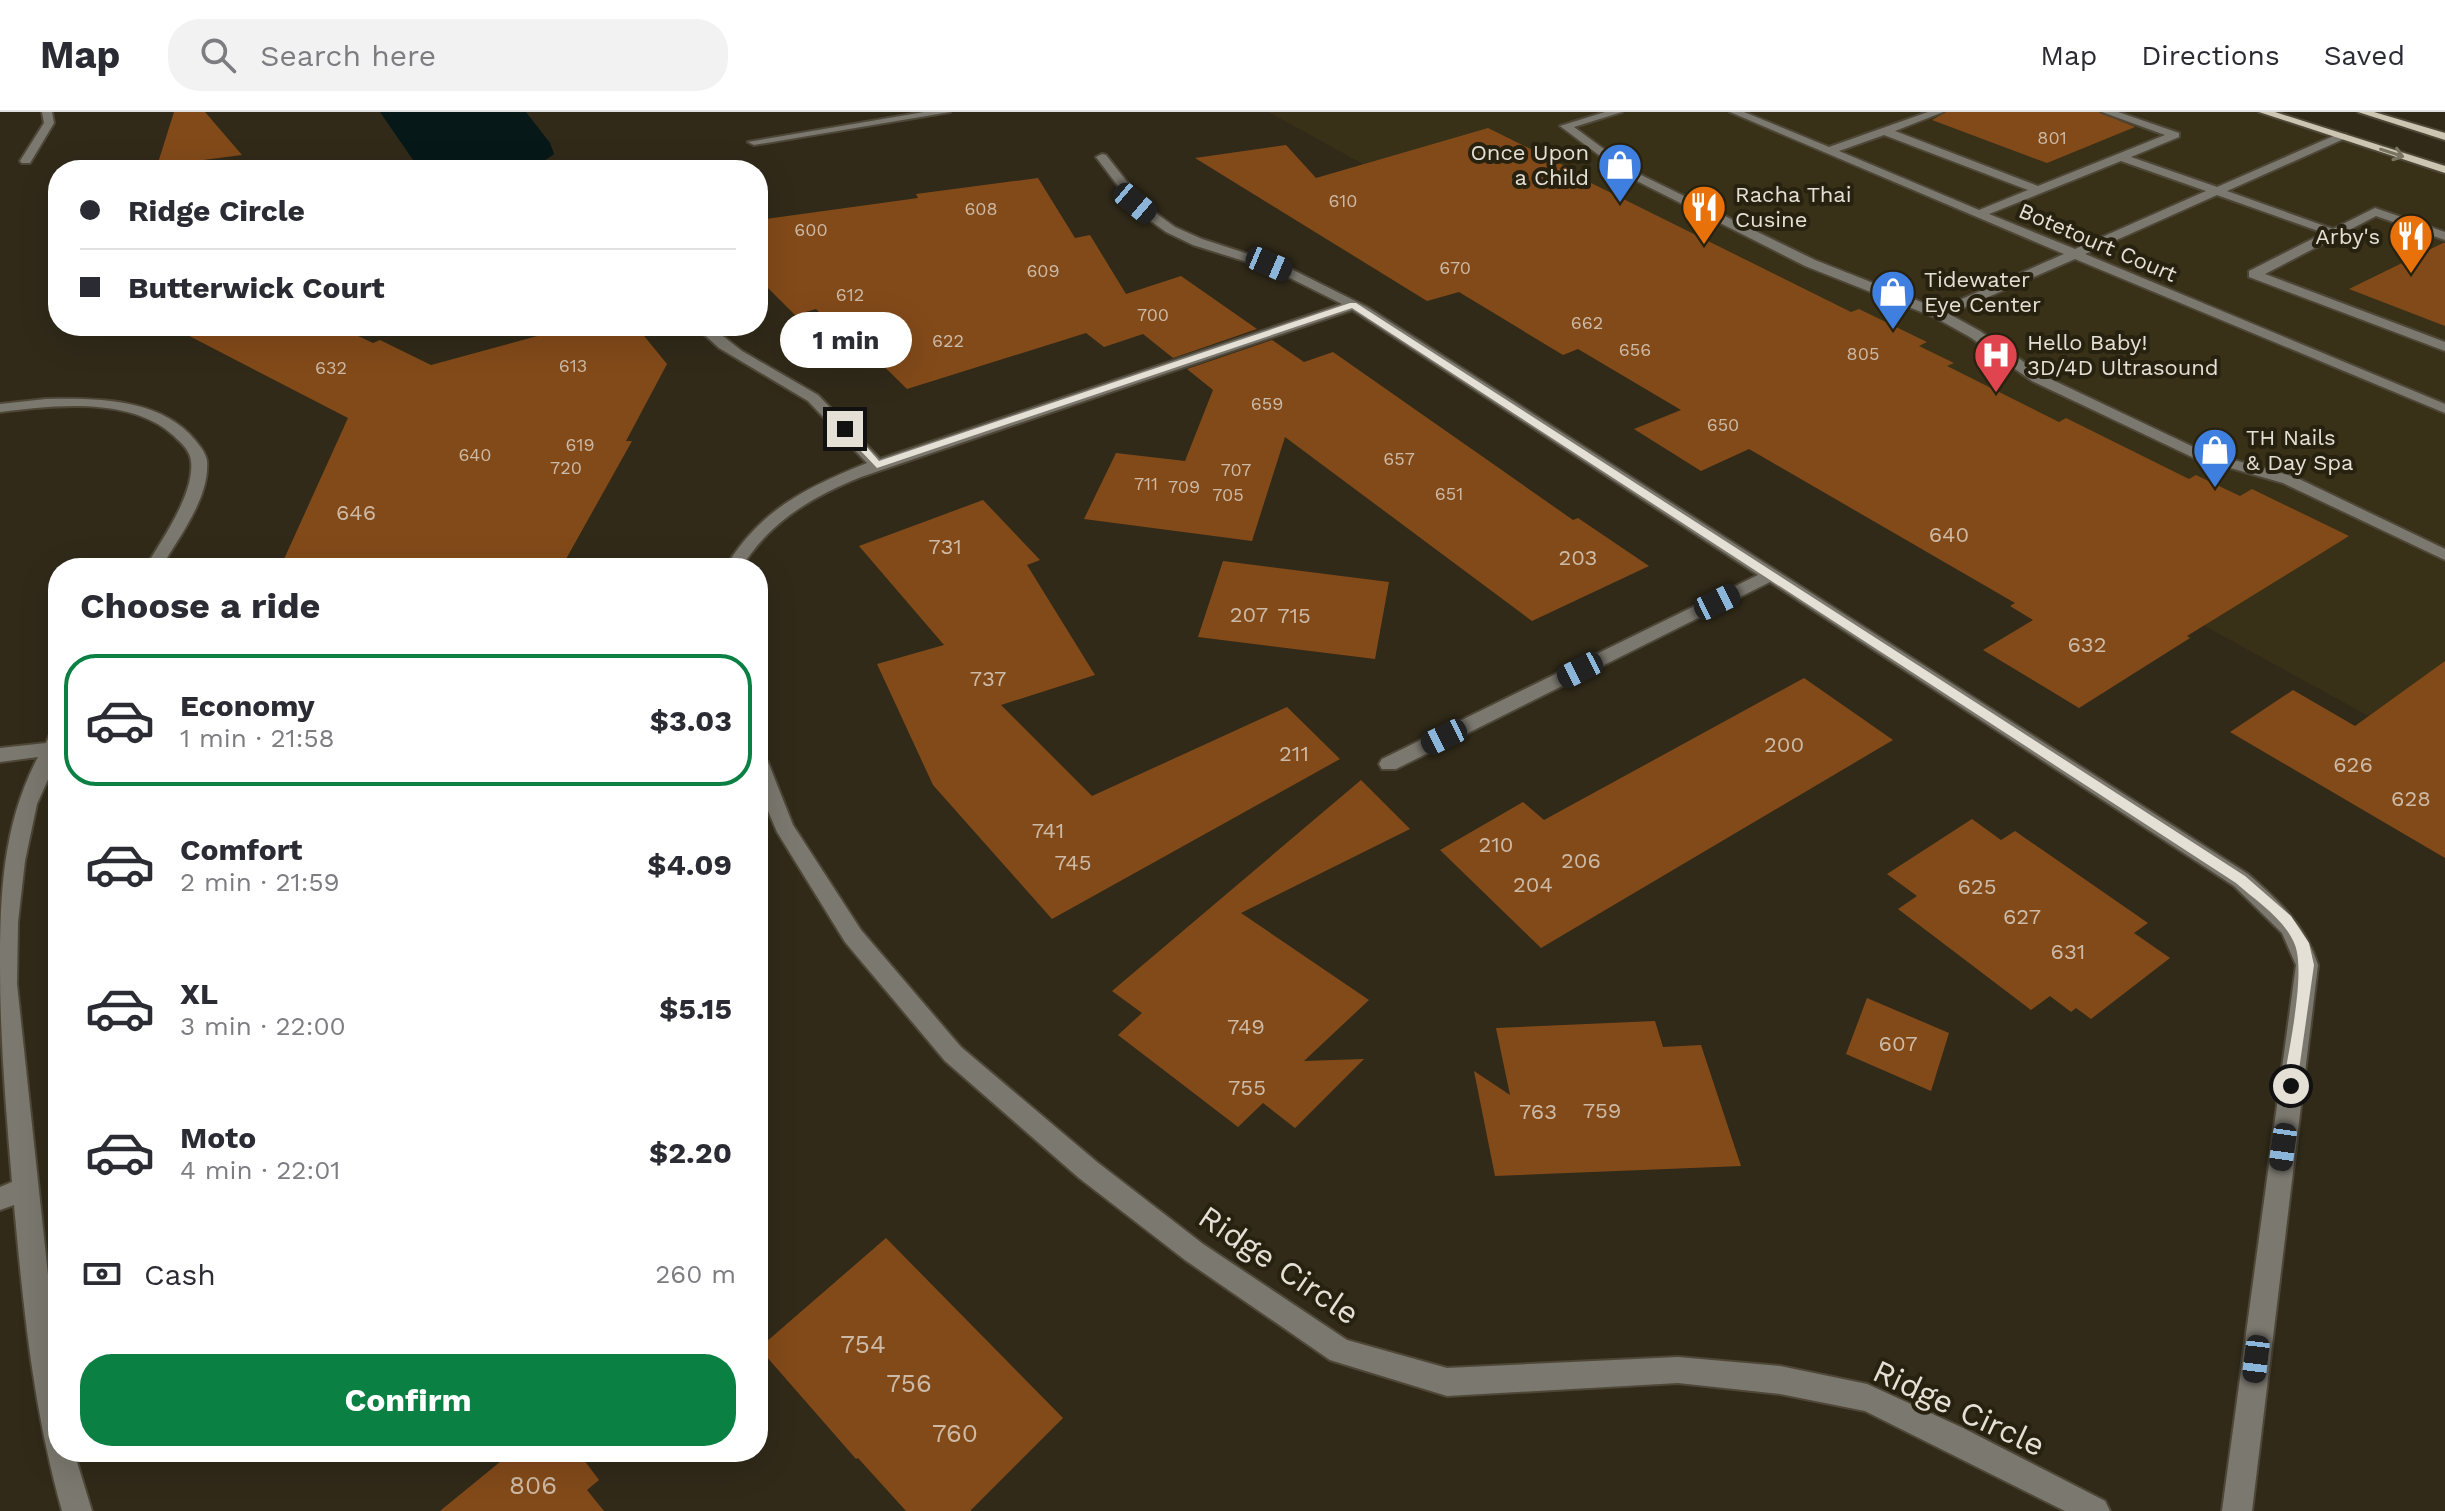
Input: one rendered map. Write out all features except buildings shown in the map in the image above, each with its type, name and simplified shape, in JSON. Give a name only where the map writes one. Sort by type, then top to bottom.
[{"type":"main road","points":[[2264,112],[2445,170]]},
{"type":"main road","points":[[2363,112],[2445,137]]},
{"type":"street","points":[[26,161],[49,123],[47,112]]},
{"type":"street","points":[[754,142],[945,112]]},
{"type":"street","points":[[1617,112],[1565,126],[1631,174],[1810,263],[1939,314],[1975,334],[2037,378],[2197,454],[2289,480],[2445,555]]},
{"type":"street","name":"Botetourt Court","points":[[1735,112],[2445,409]]},
{"type":"street","points":[[1829,151],[1938,112]]},
{"type":"street","points":[[1979,214],[2175,135],[2107,112]]},
{"type":"street","points":[[1898,117],[1910,122]]},
{"type":"street","points":[[1884,131],[2038,190]]},
{"type":"street","points":[[1939,314],[2342,136]]},
{"type":"street","points":[[1102,157],[1135,203],[1160,224],[1186,237],[1269,264],[1318,285],[1353,305],[2241,880],[2286,920],[2302,943],[2307,965],[2237,1511]]},
{"type":"street","points":[[2121,157],[2334,233]]},
{"type":"street","points":[[2445,236],[2375,212],[2254,274],[2445,347]]},
{"type":"street","points":[[738,558],[774,516],[819,488],[877,465],[1353,305]]},
{"type":"street","points":[[710,336],[811,396],[829,411],[877,465]]},
{"type":"street","points":[[0,408],[49,403],[123,408],[165,422],[184,436],[199,462],[187,507],[159,558]]},
{"type":"street","points":[[1389,764],[1771,575]]},
{"type":"street","points":[[0,755],[48,745]]},
{"type":"street","points":[[48,758],[28,802],[4,906],[5,1017],[11,1041],[40,1346],[48,1389]]},
{"type":"street","name":"Ridge Circle","points":[[768,787],[784,827],[853,936],[953,1054],[1088,1170],[1194,1252],[1340,1351],[1447,1382],[1678,1370],[1780,1380],[1867,1398],[2095,1511]]},
{"type":"street","points":[[0,1199],[27,1187]]},
{"type":"street","points":[[63,1462],[77,1511]]},
{"type":"shaded area","points":[[380,112],[526,112],[550,143],[554,154],[544,160],[413,160]]},
{"type":"shaded area","points":[[1268,112],[2262,112],[2445,171],[2445,758]]},
{"type":"place","name":"Once Upon a Child","points":[[1620,204]]},
{"type":"place","name":"Racha Thai Cusine","points":[[1704,246]]},
{"type":"place","name":"Arby's","points":[[2411,275]]},
{"type":"place","name":"Tidewater Eye Center","points":[[1893,331]]},
{"type":"place","name":"Hello Baby! 3D/4D Ultrasound","points":[[1996,394]]},
{"type":"place","name":"TH Nails & Day Spa","points":[[2215,489]]},
{"type":"route","points":[[845,429],[877,465],[1353,305],[2241,880],[2286,920],[2302,943],[2307,965],[2291,1086]]}]
